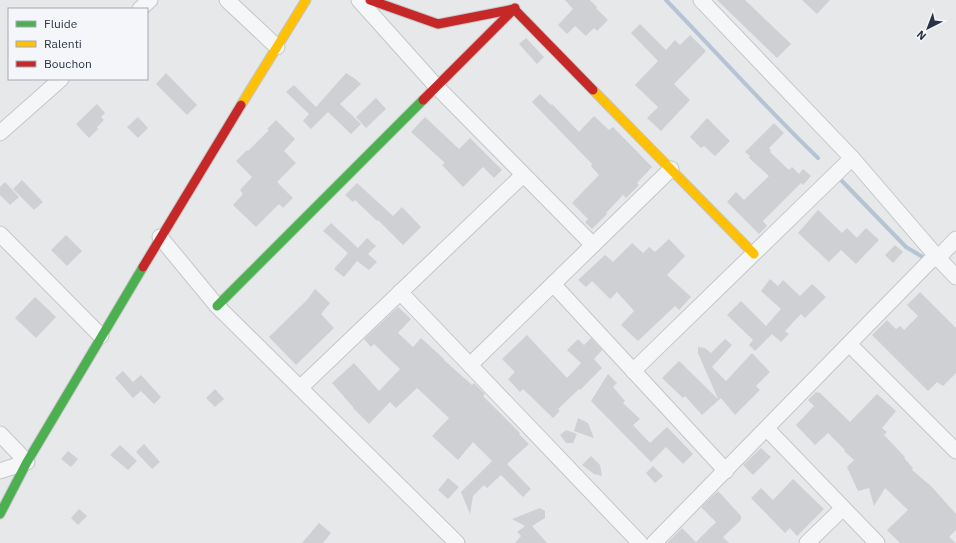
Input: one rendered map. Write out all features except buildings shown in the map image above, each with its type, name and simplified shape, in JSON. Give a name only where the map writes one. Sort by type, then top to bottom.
[{"type":"street","points":[[141,8],[150,0]]},
{"type":"street","points":[[227,0],[277,47]]},
{"type":"street","points":[[0,514],[27,462],[101,336],[306,0]]},
{"type":"street","points":[[359,0],[436,86],[593,245]]},
{"type":"street","points":[[370,0],[438,24],[514,9]]},
{"type":"street","points":[[217,306],[436,86],[524,0]]},
{"type":"street","points":[[701,0],[852,158],[956,277]]},
{"type":"street","points":[[514,9],[754,254]]},
{"type":"street","points":[[0,133],[60,80]]},
{"type":"street","points":[[633,371],[852,158]]},
{"type":"street","points":[[470,365],[671,170]]},
{"type":"street","points":[[300,388],[523,175]]},
{"type":"street","points":[[0,234],[101,336]]},
{"type":"street","points":[[160,237],[217,306],[457,543]]},
{"type":"street","points":[[654,543],[930,262],[938,258],[956,240]]},
{"type":"street","points":[[553,284],[726,471]]},
{"type":"street","points":[[400,292],[640,543]]},
{"type":"street","points":[[850,345],[956,451]]},
{"type":"street","points":[[767,429],[877,543]]},
{"type":"street","points":[[0,434],[27,462]]},
{"type":"street","points":[[0,471],[27,462]]},
{"type":"street","points":[[807,543],[843,508]]},
{"type":"waterway","points":[[666,0],[760,100],[818,158]]},
{"type":"waterway","points":[[842,181],[906,247],[926,259]]},
{"type":"traffic: fast","points":[[217,306],[423,100]]},
{"type":"traffic: fast","points":[[0,514],[27,462],[143,267]]},
{"type":"traffic: slow","points":[[241,105],[306,0]]},
{"type":"traffic: slow","points":[[593,90],[754,254]]},
{"type":"traffic: jam","points":[[370,0],[438,24],[514,9],[593,90]]},
{"type":"traffic: jam","points":[[423,100],[515,8]]},
{"type":"traffic: jam","points":[[143,267],[241,105]]}]
